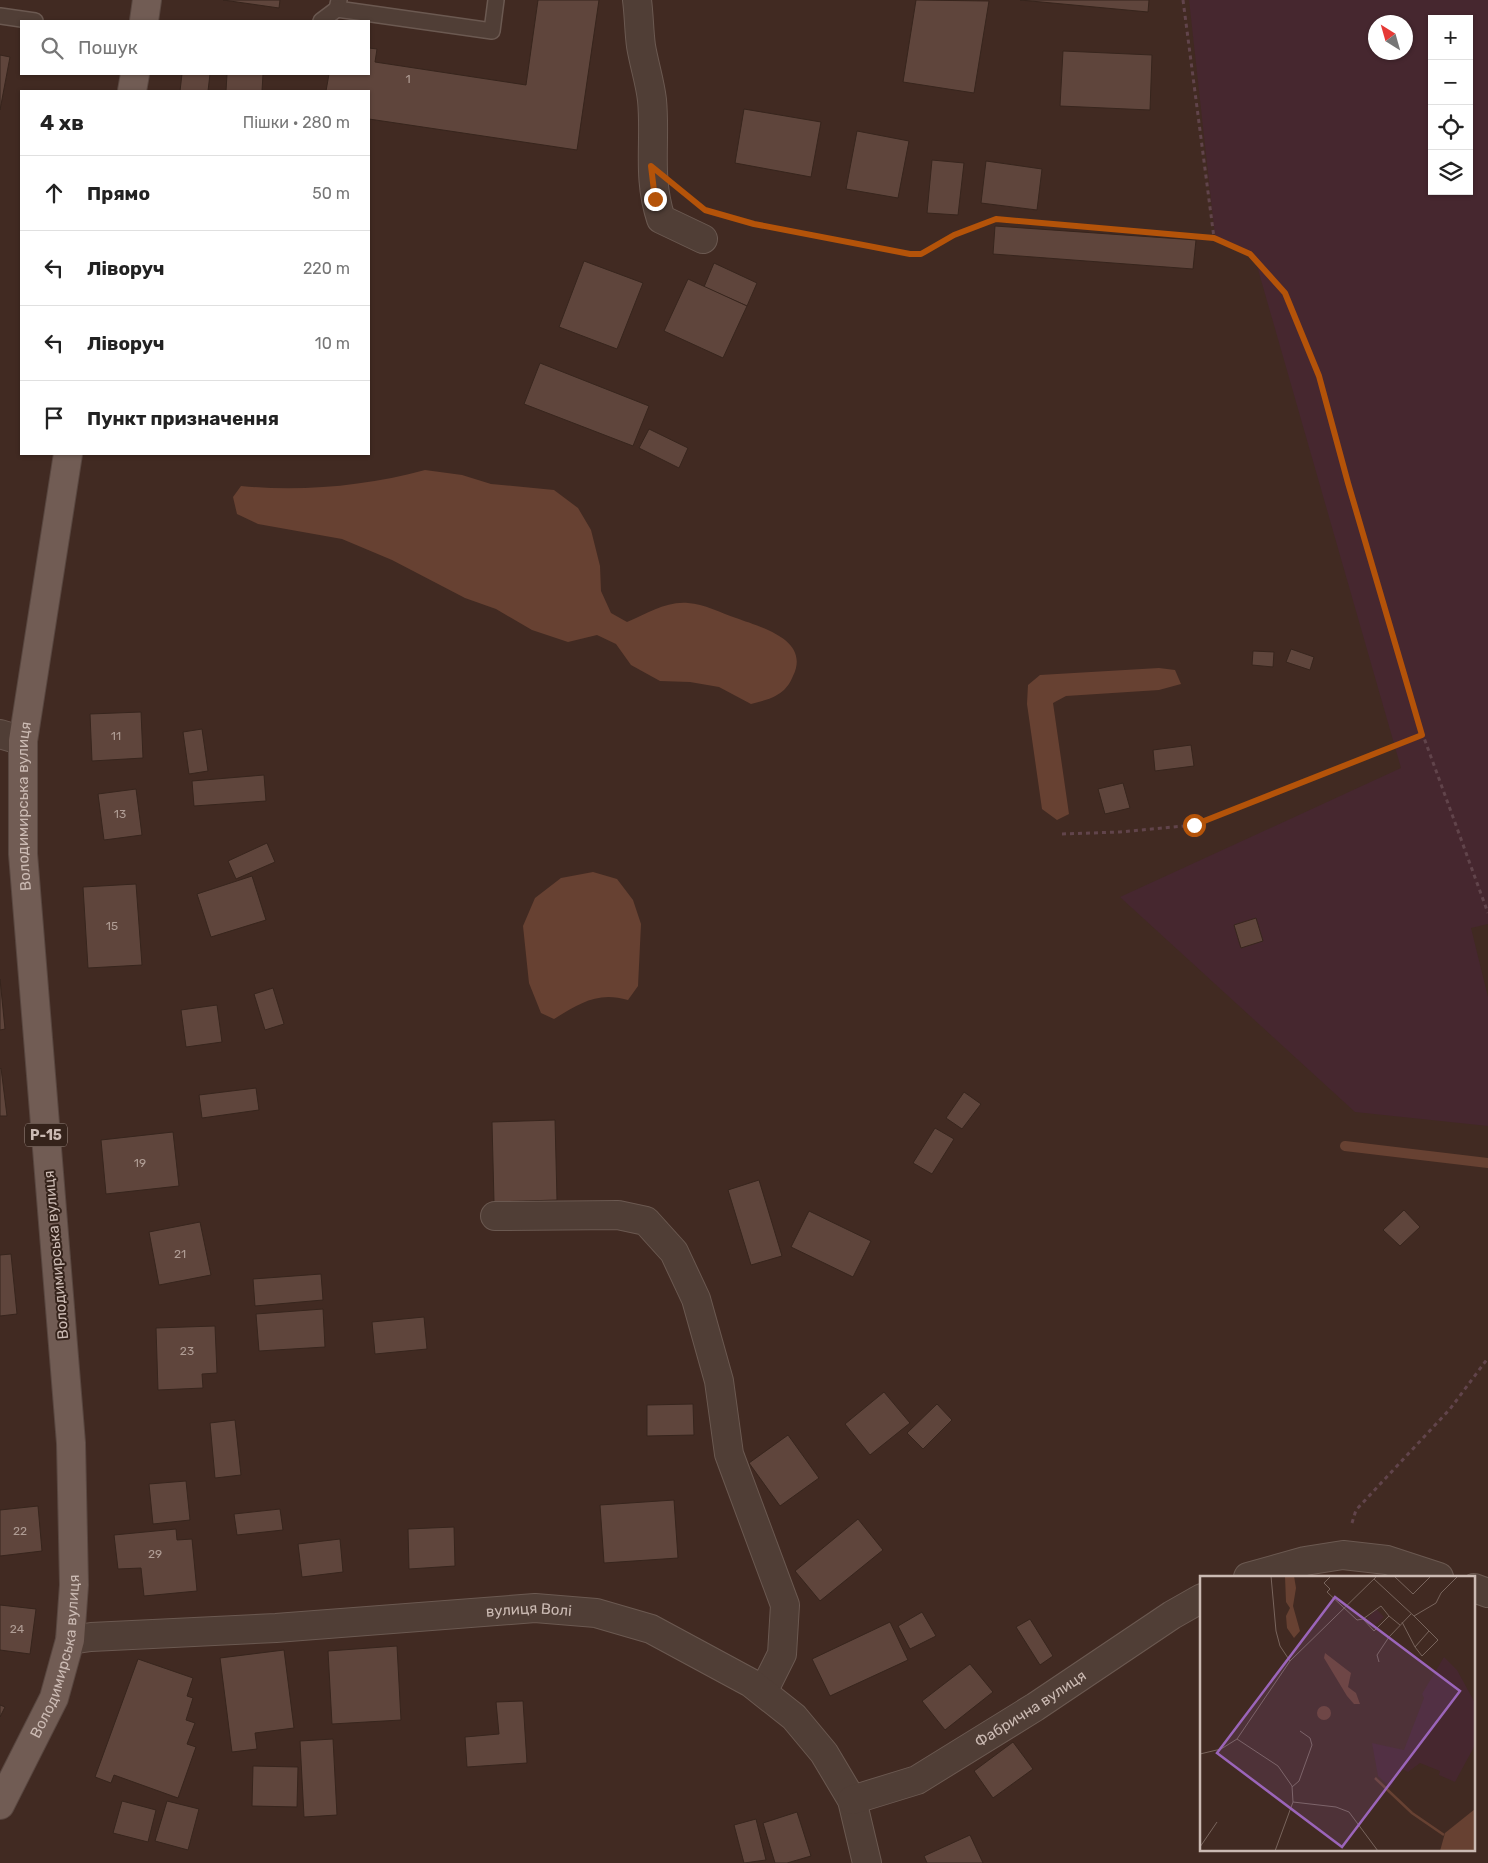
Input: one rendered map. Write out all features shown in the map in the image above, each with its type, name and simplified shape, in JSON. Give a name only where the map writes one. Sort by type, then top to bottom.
[{"type":"main road","points":[[144,20],[147,0]]},
{"type":"main road","points":[[132,90],[136,75]]},
{"type":"main road","name":"Володимирська вулиця","points":[[0,1805],[54,1698],[70,1640],[74,1585],[71,1443],[12,738],[68,455]]},
{"type":"street","points":[[638,0],[641,46],[652,99],[651,166],[655,199],[661,218],[703,239]]},
{"type":"street","points":[[495,1216],[618,1215],[646,1221],[674,1252],[696,1299],[719,1381],[729,1454],[785,1605],[782,1654],[763,1692]]},
{"type":"street","points":[[1252,1576],[1305,1561],[1343,1555],[1387,1560],[1436,1576]]},
{"type":"street","points":[[1476,1589],[1488,1593]]},
{"type":"street","name":"Фабрична вулиця","points":[[852,1800],[917,1780],[1035,1706],[1172,1615],[1200,1599]]},
{"type":"street","name":"вулиця Волі","points":[[70,1640],[91,1637],[276,1628],[534,1608],[596,1613],[652,1629],[751,1683],[794,1718],[824,1753],[852,1800],[867,1863]]},
{"type":"lane","points":[[322,20],[338,4],[492,32],[496,0]]},
{"type":"lane","points":[[0,16],[28,20]]},
{"type":"path","points":[[1183,0],[1214,238]]},
{"type":"path","points":[[721,215],[754,224],[910,254],[921,254],[954,235],[996,219],[1214,238],[1250,254],[1285,293],[1319,376],[1348,483],[1422,735],[1488,913]]},
{"type":"path","points":[[1062,834],[1120,832],[1194,825],[1422,735]]},
{"type":"path","points":[[1343,1555],[1356,1510],[1450,1409],[1488,1358]]},
{"type":"shaded area","points":[[1189,0],[1488,0],[1488,924],[1471,928],[1488,997],[1488,1126],[1355,1112],[1120,897],[1401,768],[1253,252],[1215,236]]},
{"type":"shaded area","points":[[425,470],[462,475],[491,484],[554,490],[578,508],[591,530],[600,566],[601,591],[611,613],[627,622],[664,606],[688,603],[706,607],[758,626],[780,636],[795,653],[797,663],[790,683],[776,696],[751,704],[719,687],[690,682],[660,681],[631,665],[616,644],[597,635],[568,642],[532,630],[496,609],[465,598],[392,560],[342,539],[258,524],[237,514],[233,497],[241,486],[310,488],[357,484]]},
{"type":"shaded area","points":[[1159,668],[1175,670],[1181,684],[1159,690],[1066,696],[1053,703],[1069,814],[1057,820],[1042,809],[1027,704],[1028,685],[1040,675]]},
{"type":"shaded area","points":[[593,872],[617,879],[633,900],[641,924],[638,986],[628,1000],[607,997],[590,1000],[554,1019],[541,1013],[529,983],[523,926],[535,898],[561,878]]},
{"type":"building","points":[[223,0],[280,0],[279,8]]},
{"type":"building","points":[[538,0],[599,0],[577,150],[370,119],[370,90],[326,90],[329,75],[370,75],[370,48],[377,49],[375,62],[526,85]]},
{"type":"building","points":[[916,0],[989,1],[974,93],[903,82]]},
{"type":"building","points":[[1020,0],[1149,0],[1148,12]]},
{"type":"building","points":[[1063,51],[1152,55],[1150,110],[1060,106]]},
{"type":"building","points":[[0,55],[10,57],[0,110]]},
{"type":"building","points":[[182,75],[210,75],[208,90],[180,90]]},
{"type":"building","points":[[227,75],[263,75],[262,90],[226,90]]},
{"type":"building","points":[[744,109],[821,122],[811,177],[735,163]]},
{"type":"building","points":[[857,131],[909,141],[898,198],[846,189]]},
{"type":"building","points":[[932,160],[964,163],[958,215],[927,213]]},
{"type":"building","points":[[986,161],[1042,169],[1037,210],[981,203]]},
{"type":"building","points":[[995,226],[1196,240],[1193,269],[993,254]]},
{"type":"building","points":[[584,261],[643,283],[617,349],[559,327]]},
{"type":"building","points":[[714,263],[757,283],[747,306],[704,287]]},
{"type":"building","points":[[688,279],[747,306],[723,358],[664,331]]},
{"type":"building","points":[[540,363],[649,406],[633,446],[524,404]]},
{"type":"building","points":[[649,429],[688,448],[679,468],[639,448]]},
{"type":"building","points":[[1291,649],[1314,657],[1310,670],[1286,662]]},
{"type":"building","points":[[1253,651],[1274,652],[1273,667],[1252,665]]},
{"type":"building","points":[[141,712],[143,758],[92,761],[90,714]]},
{"type":"building","points":[[202,729],[208,771],[189,774],[183,732]]},
{"type":"building","points":[[1191,745],[1194,766],[1155,771],[1153,750]]},
{"type":"building","points":[[264,775],[266,801],[194,806],[192,781]]},
{"type":"building","points":[[1123,783],[1130,808],[1105,814],[1098,789]]},
{"type":"building","points":[[136,789],[142,835],[104,840],[98,794]]},
{"type":"building","points":[[267,843],[275,862],[236,879],[228,861]]},
{"type":"building","points":[[252,876],[266,920],[211,937],[197,894]]},
{"type":"building","points":[[136,884],[142,965],[88,968],[83,887]]},
{"type":"building","points":[[1256,918],[1263,941],[1241,948],[1234,925]]},
{"type":"building","points":[[0,979],[5,1029],[0,1030]]},
{"type":"building","points":[[273,988],[284,1024],[265,1030],[254,994]]},
{"type":"building","points":[[217,1005],[222,1042],[186,1047],[181,1010]]},
{"type":"building","points":[[1,1068],[7,1116],[0,1116]]},
{"type":"building","points":[[256,1088],[259,1110],[202,1118],[199,1095]]},
{"type":"building","points":[[964,1092],[981,1104],[962,1129],[946,1118]]},
{"type":"building","points":[[555,1120],[557,1200],[494,1202],[492,1122]]},
{"type":"building","points":[[935,1128],[954,1139],[932,1174],[913,1163]]},
{"type":"building","points":[[173,1132],[179,1186],[106,1194],[101,1140]]},
{"type":"building","points":[[759,1180],[782,1256],[751,1265],[728,1190]]},
{"type":"building","points":[[1404,1210],[1420,1227],[1400,1246],[1383,1230]]},
{"type":"building","points":[[809,1211],[871,1241],[853,1277],[791,1247]]},
{"type":"building","points":[[200,1222],[211,1275],[159,1285],[149,1232]]},
{"type":"building","points":[[11,1254],[17,1314],[0,1316],[0,1255]]},
{"type":"building","points":[[321,1274],[323,1300],[255,1306],[253,1279]]},
{"type":"building","points":[[323,1309],[325,1347],[259,1351],[256,1314]]},
{"type":"building","points":[[424,1317],[427,1349],[375,1354],[372,1322]]},
{"type":"building","points":[[215,1326],[217,1373],[202,1374],[203,1388],[158,1390],[156,1328]]},
{"type":"building","points":[[884,1392],[910,1423],[870,1455],[845,1424]]},
{"type":"building","points":[[693,1404],[694,1435],[647,1436],[647,1405]]},
{"type":"building","points":[[937,1404],[952,1420],[923,1449],[907,1433]]},
{"type":"building","points":[[235,1420],[241,1475],[215,1478],[210,1423]]},
{"type":"building","points":[[788,1435],[819,1478],[780,1506],[749,1463]]},
{"type":"building","points":[[186,1481],[190,1520],[153,1524],[149,1484]]},
{"type":"building","points":[[674,1500],[678,1558],[604,1563],[600,1505]]},
{"type":"building","points":[[38,1506],[42,1551],[0,1556],[0,1510]]},
{"type":"building","points":[[280,1509],[283,1530],[237,1535],[234,1514]]},
{"type":"building","points":[[858,1519],[883,1550],[820,1601],[795,1571]]},
{"type":"building","points":[[454,1527],[455,1566],[409,1569],[408,1529]]},
{"type":"building","points":[[176,1529],[177,1540],[192,1539],[197,1591],[144,1596],[141,1568],[118,1569],[114,1535]]},
{"type":"building","points":[[340,1539],[343,1572],[302,1577],[298,1544]]},
{"type":"building","points":[[0,1605],[36,1609],[30,1654],[0,1650]]},
{"type":"building","points":[[922,1612],[936,1636],[910,1649],[898,1626]]},
{"type":"building","points":[[1030,1619],[1053,1656],[1040,1665],[1016,1627]]},
{"type":"building","points":[[890,1622],[908,1660],[830,1696],[812,1659]]},
{"type":"building","points":[[397,1646],[401,1720],[332,1724],[328,1651]]},
{"type":"building","points":[[284,1650],[294,1728],[255,1733],[257,1749],[232,1752],[220,1658]]},
{"type":"building","points":[[138,1659],[193,1678],[187,1696],[193,1698],[186,1720],[195,1723],[187,1744],[196,1747],[178,1798],[114,1775],[111,1783],[95,1777]]},
{"type":"building","points":[[970,1664],[993,1692],[945,1730],[922,1701]]},
{"type":"building","points":[[523,1701],[527,1763],[467,1767],[465,1737],[499,1734],[496,1702]]},
{"type":"building","points":[[0,1705],[5,1707],[0,1717]]},
{"type":"building","points":[[333,1739],[337,1815],[304,1817],[300,1741]]},
{"type":"building","points":[[1013,1742],[1033,1769],[993,1798],[974,1771]]},
{"type":"building","points":[[253,1766],[298,1767],[297,1807],[252,1806]]},
{"type":"building","points":[[122,1801],[156,1810],[148,1842],[113,1833]]},
{"type":"building","points":[[167,1801],[199,1809],[188,1850],[155,1841]]},
{"type":"building","points":[[797,1812],[811,1856],[787,1863],[775,1863],[763,1823]]},
{"type":"building","points":[[756,1819],[766,1860],[744,1863],[734,1825]]},
{"type":"building","points":[[970,1835],[983,1863],[927,1863],[924,1856]]},
{"type":"waterway","points":[[1345,1146],[1488,1163]]},
{"type":"route","points":[[655,199],[651,166],[705,210],[754,224],[910,254],[921,254],[977,224],[996,219],[1214,238],[1250,254],[1285,293],[1319,376],[1348,483],[1409,684],[1422,735],[1194,825]]}]
